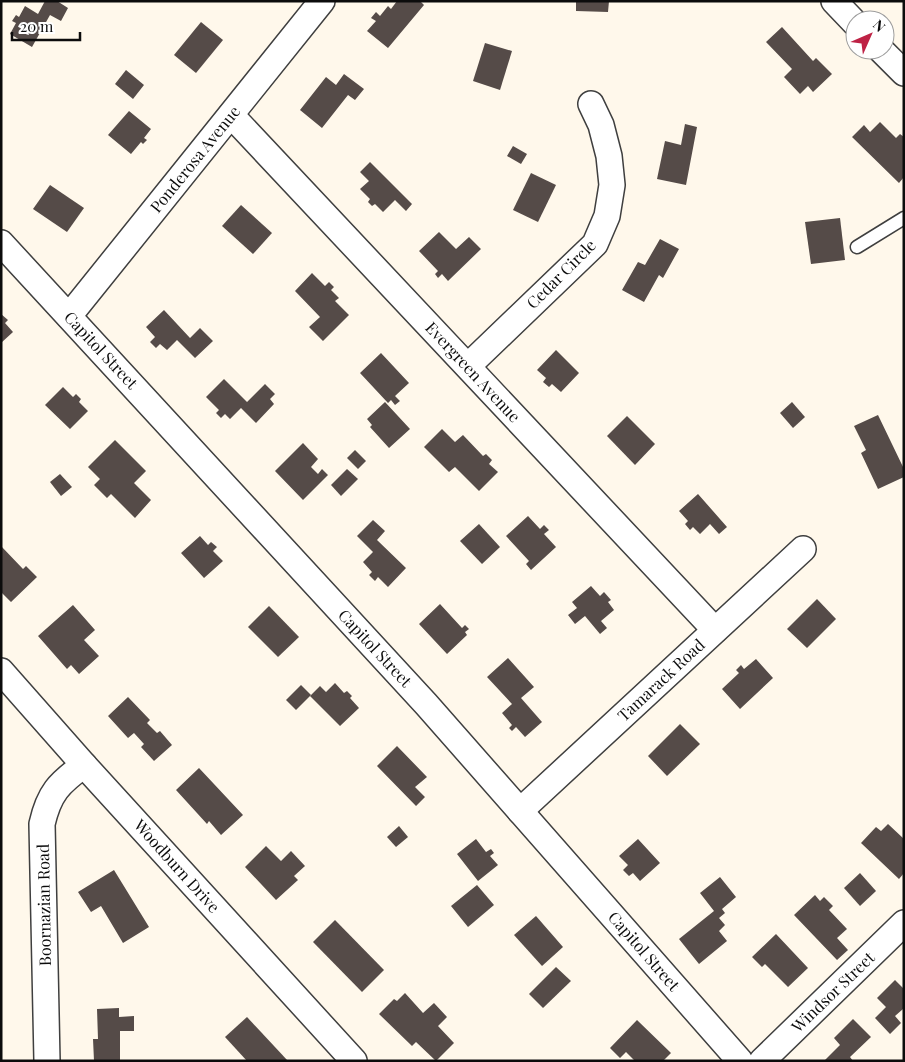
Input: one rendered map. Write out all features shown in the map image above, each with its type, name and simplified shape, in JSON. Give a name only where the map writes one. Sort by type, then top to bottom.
[{"type":"street","name":"Ponderosa Avenue","points":[[69,316],[322,1]]},
{"type":"street","points":[[834,1],[845,13]]},
{"type":"street","points":[[891,60],[904,73]]},
{"type":"street","name":"Cedar Circle","points":[[468,366],[595,244],[607,216],[612,186],[609,156],[601,125],[591,104]]},
{"type":"street","name":"Evergreen Avenue","points":[[231,115],[715,630]]},
{"type":"street","name":"Capitol Street","points":[[1,243],[426,704],[740,1061]]},
{"type":"street","name":"Tamarack Road","points":[[520,811],[803,549]]},
{"type":"street","name":"Woodburn Drive","points":[[1,671],[84,765],[354,1061]]},
{"type":"street","name":"Boornazian Road","points":[[47,1061],[42,824],[46,806],[55,791],[67,777],[84,765]]},
{"type":"street","name":"Windsor Street","points":[[762,1061],[904,923]]},
{"type":"lane","points":[[857,247],[904,218]]},
{"type":"building","points":[[45,1],[57,1],[68,8],[61,21],[50,15],[32,47],[10,34],[16,23],[12,21],[16,15],[19,17],[25,6],[38,14]]},
{"type":"building","points":[[397,1],[420,1],[424,5],[388,48],[367,31],[376,21],[371,18],[376,12],[380,16],[388,6],[391,9]]},
{"type":"building","points":[[576,1],[609,1],[608,12],[576,11]]},
{"type":"building","points":[[201,22],[223,40],[196,73],[174,55]]},
{"type":"building","points":[[782,27],[813,61],[816,58],[832,74],[813,92],[808,86],[800,94],[784,77],[792,69],[766,42]]},
{"type":"building","points":[[485,43],[512,51],[500,90],[473,81]]},
{"type":"building","points":[[126,70],[144,85],[133,99],[115,84]]},
{"type":"building","points":[[344,74],[364,89],[355,100],[348,95],[322,128],[300,110],[326,77],[336,85]]},
{"type":"building","points":[[129,111],[151,129],[144,138],[147,140],[143,144],[141,142],[131,154],[108,135]]},
{"type":"building","points":[[880,122],[896,138],[900,134],[904,137],[904,177],[899,183],[852,137],[864,125],[870,132]]},
{"type":"building","points":[[685,124],[697,127],[686,185],[657,179],[665,141],[681,145]]},
{"type":"building","points":[[513,146],[527,154],[521,164],[507,156]]},
{"type":"building","points":[[370,162],[412,204],[406,211],[395,200],[383,212],[375,204],[372,206],[368,202],[370,199],[360,189],[369,181],[360,172]]},
{"type":"building","points":[[531,173],[556,185],[538,222],[513,210]]},
{"type":"building","points":[[50,185],[84,208],[67,232],[33,209]]},
{"type":"building","points":[[241,205],[272,233],[253,254],[222,226]]},
{"type":"building","points":[[840,218],[845,260],[811,264],[805,222]]},
{"type":"building","points":[[439,232],[456,249],[469,237],[481,249],[448,281],[442,274],[438,278],[435,274],[438,271],[419,251]]},
{"type":"building","points":[[660,239],[679,249],[663,278],[659,275],[644,302],[622,290],[638,262],[645,265]]},
{"type":"building","points":[[312,273],[325,286],[329,282],[334,287],[331,290],[339,298],[335,301],[349,315],[323,341],[309,327],[320,317],[295,291]]},
{"type":"building","points":[[164,310],[190,338],[200,328],[213,341],[195,358],[177,340],[167,350],[160,344],[156,348],[150,342],[155,337],[146,327]]},
{"type":"building","points":[[1,314],[8,320],[5,323],[13,332],[1,343]]},
{"type":"building","points":[[556,350],[579,373],[561,392],[552,384],[549,387],[543,382],[546,378],[537,370]]},
{"type":"building","points":[[381,353],[409,383],[395,396],[400,401],[395,405],[391,400],[388,403],[360,373]]},
{"type":"building","points":[[224,379],[247,402],[265,384],[275,394],[270,399],[274,404],[256,423],[241,408],[230,419],[225,414],[221,418],[216,413],[219,410],[206,397]]},
{"type":"building","points":[[63,387],[73,397],[76,394],[81,399],[79,402],[88,411],[70,429],[45,405]]},
{"type":"building","points":[[385,402],[410,429],[389,448],[370,427],[372,425],[367,419]]},
{"type":"building","points":[[792,402],[805,417],[793,428],[780,413]]},
{"type":"building","points":[[878,415],[904,469],[904,477],[878,489],[861,453],[866,450],[854,426]]},
{"type":"building","points":[[627,416],[655,444],[635,465],[607,436]]},
{"type":"building","points":[[442,429],[455,442],[463,435],[483,456],[486,454],[492,460],[489,464],[498,472],[479,491],[455,467],[449,472],[424,447]]},
{"type":"building","points":[[115,440],[146,471],[134,483],[151,500],[135,518],[111,494],[107,498],[94,485],[100,479],[88,467]]},
{"type":"building","points":[[303,443],[318,459],[311,467],[318,474],[322,469],[328,475],[303,500],[275,471]]},
{"type":"building","points":[[355,450],[366,461],[358,469],[347,458]]},
{"type":"building","points":[[347,469],[358,479],[341,496],[331,485]]},
{"type":"building","points":[[60,474],[72,487],[61,496],[50,482]]},
{"type":"building","points":[[698,494],[727,527],[719,534],[710,524],[700,534],[693,527],[690,530],[685,524],[688,521],[679,511]]},
{"type":"building","points":[[528,516],[540,529],[544,525],[549,530],[544,534],[556,547],[531,570],[526,564],[529,561],[506,536]]},
{"type":"building","points":[[373,520],[385,531],[377,540],[406,568],[388,587],[378,577],[375,581],[369,575],[372,572],[363,562],[373,552],[357,536]]},
{"type":"building","points":[[479,524],[500,547],[482,564],[460,541]]},
{"type":"building","points":[[200,536],[208,545],[211,542],[217,547],[213,551],[223,561],[204,578],[181,553]]},
{"type":"building","points":[[1,546],[23,569],[26,566],[37,577],[11,602],[1,592]]},
{"type":"building","points":[[591,586],[600,596],[604,592],[611,600],[608,602],[614,610],[601,621],[607,628],[600,634],[585,616],[575,624],[568,615],[577,608],[572,602]]},
{"type":"building","points":[[817,599],[836,619],[807,648],[787,629]]},
{"type":"building","points":[[440,604],[462,628],[465,625],[469,629],[465,632],[467,635],[447,654],[419,624]]},
{"type":"building","points":[[73,605],[95,630],[84,640],[99,656],[79,674],[71,665],[67,669],[38,636]]},
{"type":"building","points":[[269,606],[299,637],[278,657],[248,627]]},
{"type":"building","points":[[508,658],[534,687],[521,698],[542,722],[525,737],[516,727],[512,731],[509,728],[512,725],[502,713],[512,704],[487,677]]},
{"type":"building","points":[[756,659],[773,678],[740,709],[722,689],[739,673],[736,670],[741,665],[744,669]]},
{"type":"building","points":[[335,683],[344,693],[347,691],[352,696],[350,698],[359,708],[340,726],[310,696],[320,686],[326,692]]},
{"type":"building","points":[[301,685],[311,695],[296,710],[286,700]]},
{"type":"building","points":[[128,697],[150,720],[147,723],[157,733],[160,731],[172,745],[154,761],[141,747],[144,744],[134,733],[128,738],[108,716]]},
{"type":"building","points":[[680,724],[700,744],[667,776],[648,756]]},
{"type":"building","points":[[397,746],[427,777],[415,787],[425,797],[416,806],[377,766]]},
{"type":"building","points":[[199,768],[243,815],[221,835],[209,821],[207,824],[176,790]]},
{"type":"building","points":[[888,824],[904,839],[904,873],[899,879],[861,843],[876,827],[881,831]]},
{"type":"building","points":[[399,826],[408,837],[396,847],[387,837]]},
{"type":"building","points":[[476,839],[486,852],[491,849],[494,853],[490,856],[498,865],[478,881],[457,854]]},
{"type":"building","points":[[638,839],[660,863],[640,881],[633,873],[629,876],[623,870],[628,865],[619,856]]},
{"type":"building","points":[[266,846],[281,861],[291,851],[305,866],[294,876],[298,880],[276,900],[245,867]]},
{"type":"building","points":[[114,870],[149,927],[123,943],[101,906],[91,912],[78,892]]},
{"type":"building","points":[[860,873],[876,891],[860,906],[844,888]]},
{"type":"building","points":[[720,877],[736,897],[722,909],[725,913],[719,918],[725,925],[719,931],[727,941],[699,964],[679,939],[714,911],[700,893]]},
{"type":"building","points":[[477,885],[494,905],[468,927],[451,906]]},
{"type":"building","points":[[815,895],[820,901],[824,897],[833,906],[829,910],[847,929],[837,938],[848,950],[837,960],[794,915]]},
{"type":"building","points":[[536,916],[563,947],[542,966],[514,935]]},
{"type":"building","points":[[335,920],[384,970],[362,992],[313,942]]},
{"type":"building","points":[[776,934],[808,968],[788,987],[765,964],[762,967],[752,957]]},
{"type":"building","points":[[556,967],[571,981],[543,1008],[529,994]]},
{"type":"building","points":[[895,980],[904,989],[904,1010],[895,1016],[901,1023],[890,1034],[875,1018],[886,1007],[877,998]]},
{"type":"building","points":[[405,993],[423,1013],[434,1003],[447,1017],[438,1026],[454,1043],[436,1061],[416,1042],[412,1046],[379,1014],[394,999],[397,1001]]},
{"type":"building","points":[[119,1008],[119,1017],[134,1016],[134,1031],[120,1031],[120,1061],[94,1061],[93,1039],[98,1039],[97,1009]]},
{"type":"building","points":[[247,1017],[288,1061],[247,1061],[225,1037]]},
{"type":"building","points":[[853,1019],[871,1037],[850,1057],[853,1061],[824,1061],[840,1045],[834,1038]]},
{"type":"building","points":[[637,1020],[671,1053],[663,1061],[635,1061],[626,1052],[620,1058],[610,1048]]}]
